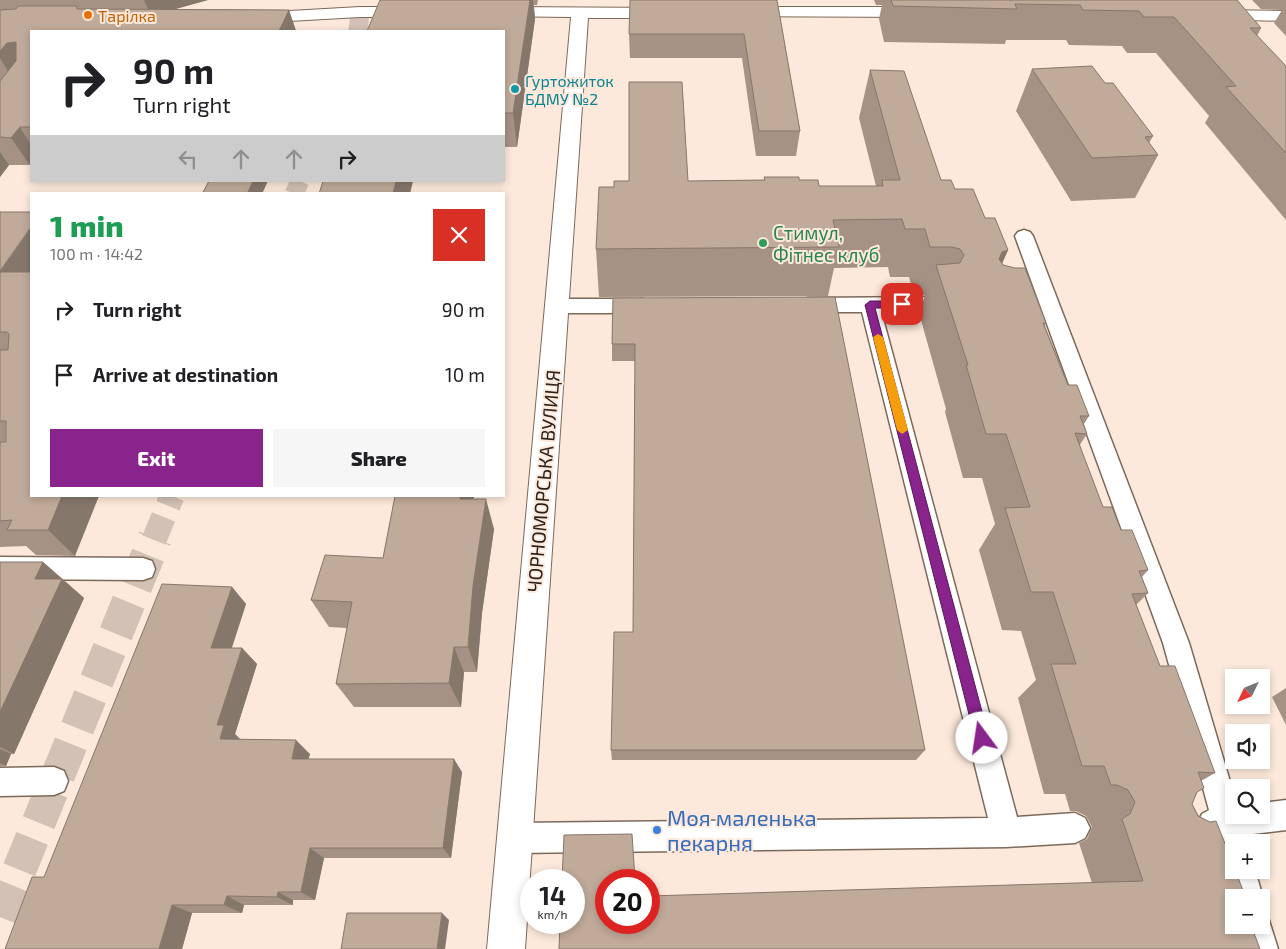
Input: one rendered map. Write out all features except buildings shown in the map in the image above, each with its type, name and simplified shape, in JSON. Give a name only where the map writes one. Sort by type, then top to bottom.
[{"type":"street","points":[[1214,0],[1229,15]]},
{"type":"street","points":[[236,19],[356,6],[426,12]]},
{"type":"street","points":[[725,12],[897,6],[930,12]]},
{"type":"street","points":[[484,12],[686,12]]},
{"type":"street","name":"ЧОРНОМОРСЬКА ВУЛИЦЯ","points":[[506,949],[580,13]]},
{"type":"street","points":[[1199,15],[1286,16]]},
{"type":"lane","points":[[1024,236],[1039,308],[1176,643],[1230,834]]},
{"type":"lane","points":[[782,305],[934,304]]},
{"type":"lane","points":[[557,306],[664,305]]},
{"type":"lane","points":[[870,305],[1006,832]]},
{"type":"lane","points":[[0,568],[143,569]]},
{"type":"lane","points":[[0,782],[54,781]]},
{"type":"lane","points":[[1189,826],[1230,834],[1286,815]]},
{"type":"lane","points":[[514,838],[1006,832],[1075,828]]},
{"type":"lane","points":[[1258,934],[1262,949]]},
{"type":"tunnel","points":[[358,30],[360,12]]},
{"type":"tunnel","points":[[295,192],[300,182]]},
{"type":"tunnel","points":[[154,540],[172,497]]},
{"type":"tunnel","points":[[0,917],[155,538]]},
{"type":"slow traffic","points":[[878,337],[902,430]]},
{"type":"place","name":"Тарiлка","points":[[88,15]]},
{"type":"place","name":"Гуртожиток БДМУ №2","points":[[515,89]]},
{"type":"place","name":"Стимул, Фітнес клуб","points":[[763,243]]},
{"type":"place","name":"Моя маленька пекарня","points":[[657,830]]},
{"type":"route","points":[[902,304],[870,305],[982,738]]}]
